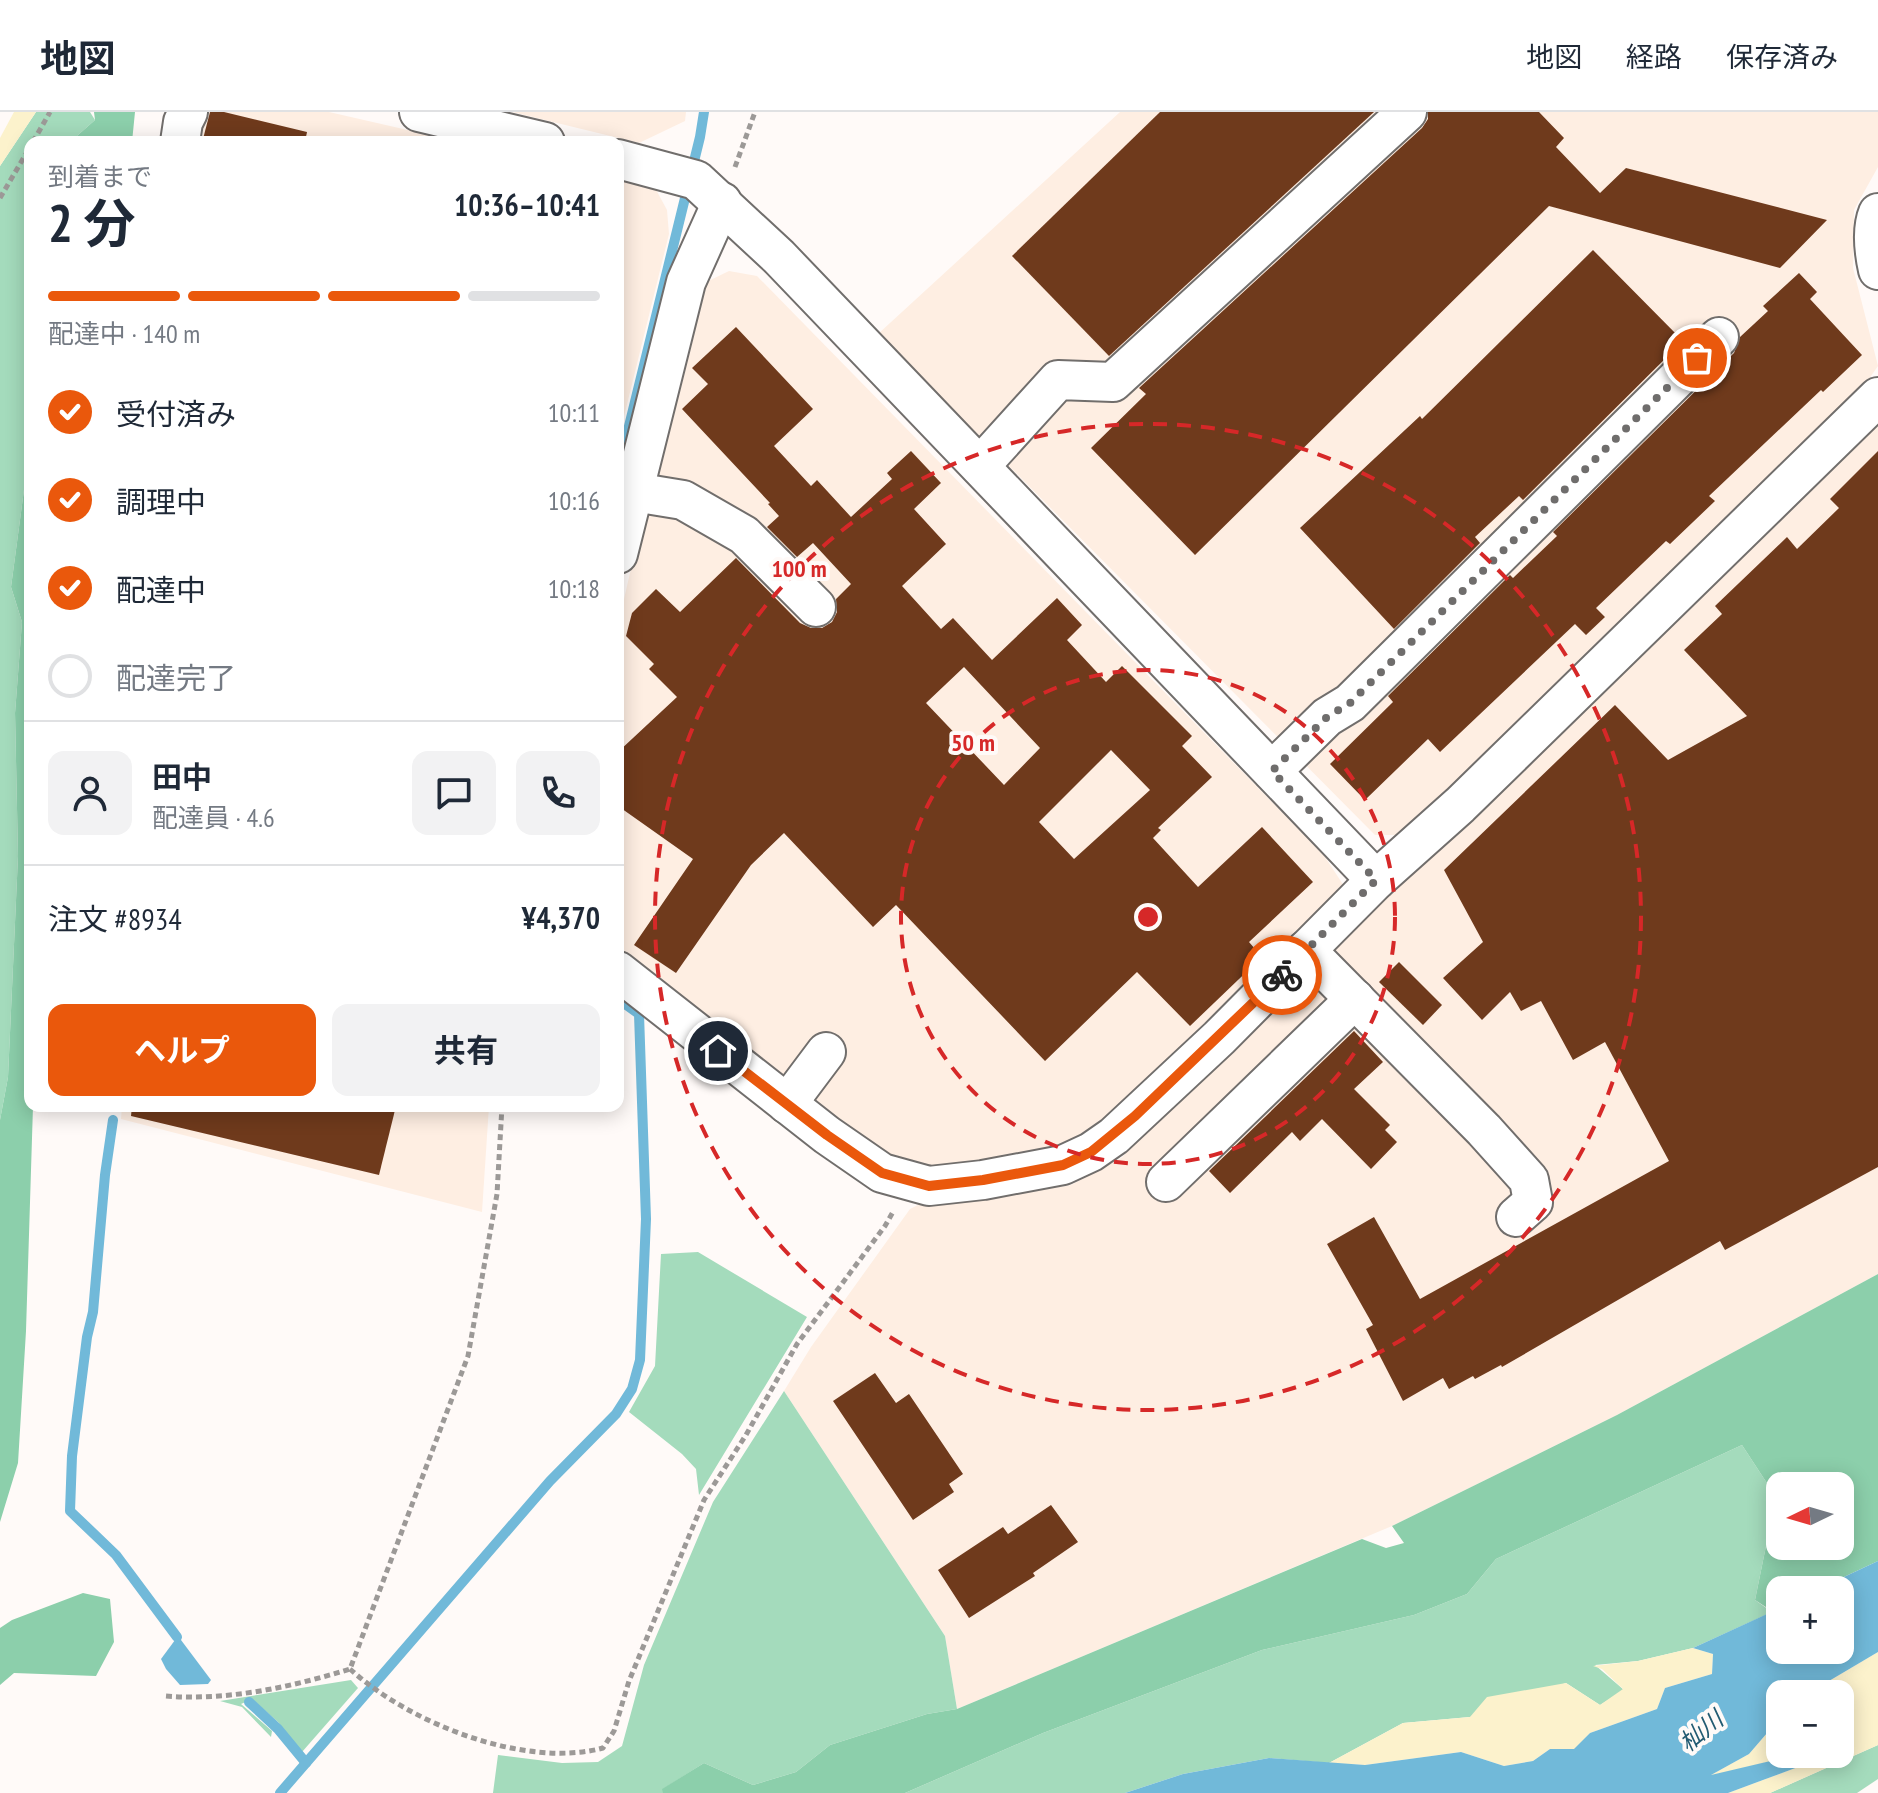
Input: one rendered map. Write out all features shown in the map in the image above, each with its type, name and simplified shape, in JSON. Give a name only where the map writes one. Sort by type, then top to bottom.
[{"type":"street","points":[[181,136],[188,112]]},
{"type":"street","points":[[419,112],[520,136]]},
{"type":"street","points":[[980,466],[1058,380],[1113,382],[1407,112]]},
{"type":"street","points":[[624,161],[699,185],[779,257],[1376,880]]},
{"type":"street","points":[[624,531],[686,282],[699,185]]},
{"type":"street","points":[[1878,213],[1874,221],[1874,255],[1878,270]]},
{"type":"street","points":[[1272,771],[1327,717],[1350,703],[1719,337]]},
{"type":"street","points":[[624,976],[787,1104],[882,1173],[929,1186],[983,1180],[1063,1165],[1091,1152],[1114,1136],[1219,1038],[1376,880],[1460,805],[1878,397]]},
{"type":"street","points":[[634,492],[683,500],[744,535],[816,607]]},
{"type":"street","points":[[1306,950],[1484,1130],[1529,1180],[1533,1202],[1516,1217]]},
{"type":"street","points":[[1166,1182],[1355,999]]},
{"type":"street","points":[[787,1104],[826,1052]]},
{"type":"path","points":[[36,136],[50,112]]},
{"type":"path","points":[[744,140],[755,112]]},
{"type":"path","points":[[0,198],[24,156]]},
{"type":"path","points":[[350,1669],[468,1356],[497,1194],[502,1112]]},
{"type":"path","points":[[350,1669],[388,1700],[480,1741],[539,1752],[581,1754],[603,1748],[614,1731],[629,1681],[704,1500],[746,1435],[797,1344],[885,1226],[910,1181]]},
{"type":"path","points":[[166,1696],[202,1699],[325,1677],[350,1669]]},
{"type":"shaded area","points":[[198,112],[329,112],[434,136],[191,136]]},
{"type":"shaded area","points":[[512,112],[686,112],[685,121],[639,143],[624,139],[624,136],[610,136]]},
{"type":"shaded area","points":[[1120,112],[1878,112],[1878,167],[1854,210],[1853,268],[1878,366],[1857,396],[1402,835],[1375,835],[878,334]]},
{"type":"shaded area","points":[[624,179],[654,186],[667,210],[669,234],[624,417]]},
{"type":"shaded area","points":[[729,271],[757,276],[1323,854],[1344,886],[1332,906],[1099,1128],[1042,1159],[921,1170],[864,1147],[624,955],[624,599],[696,287]]},
{"type":"shaded area","points":[[1878,415],[1878,1274],[1617,1415],[1392,1526],[957,1709],[945,1636],[784,1391],[811,1347],[910,1209],[922,1203],[994,1198],[1071,1185],[1121,1158]]},
{"type":"shaded area","points":[[122,1112],[489,1112],[482,1212],[121,1119]]},
{"type":"green space","points":[[36,112],[90,112],[95,120],[77,136],[24,136],[24,490],[11,587],[22,622],[15,713],[18,856],[8,1077],[0,1120],[0,166]]},
{"type":"green space","points":[[94,112],[135,112],[133,136],[77,136],[95,120]]},
{"type":"green space","points":[[24,490],[24,1112],[33,1112],[26,1331],[18,1463],[0,1522],[0,1120],[8,1077],[18,856],[15,713],[22,622],[11,587]]},
{"type":"green space","points":[[698,1252],[807,1317],[699,1495],[696,1469],[629,1412],[655,1366],[661,1254]]},
{"type":"green space","points":[[1878,1274],[1878,1561],[1846,1576],[1766,1576],[1766,1607],[1755,1600],[1766,1546],[1766,1560],[1854,1560],[1854,1472],[1766,1472],[1766,1482],[1742,1445],[1496,1559],[1467,1594],[1414,1615],[1262,1650],[1043,1733],[905,1793],[663,1793],[662,1789],[704,1763],[753,1785],[796,1772],[830,1745],[927,1714],[957,1709],[1362,1539],[1386,1548],[1404,1543],[1392,1526],[1617,1415]]},
{"type":"green space","points":[[784,1391],[945,1636],[957,1709],[927,1714],[830,1745],[796,1772],[753,1785],[704,1763],[663,1789],[663,1793],[493,1793],[498,1755],[562,1763],[598,1762],[622,1746],[644,1665],[713,1502]]},
{"type":"green space","points":[[1742,1445],[1766,1482],[1766,1546],[1755,1600],[1766,1608],[1766,1615],[1693,1648],[1638,1661],[1595,1665],[1624,1690],[1600,1705],[1566,1683],[1470,1717],[1403,1723],[1329,1763],[1269,1758],[1183,1774],[1125,1793],[905,1793],[1043,1733],[1262,1650],[1414,1615],[1467,1594],[1496,1559]]},
{"type":"green space","points":[[83,1593],[110,1599],[114,1642],[96,1676],[14,1673],[0,1685],[0,1628],[12,1620]]},
{"type":"green space","points":[[351,1680],[358,1688],[302,1752],[278,1722],[252,1699],[241,1704],[272,1731],[271,1737],[242,1707],[220,1701]]},
{"type":"green space","points":[[1878,1745],[1878,1779],[1857,1793],[1770,1793],[1826,1768],[1854,1768],[1854,1756]]},
{"type":"sand","points":[[14,112],[36,112],[0,166],[0,138]]},
{"type":"sand","points":[[1693,1648],[1713,1654],[1712,1674],[1665,1688],[1657,1709],[1590,1733],[1575,1749],[1550,1749],[1533,1761],[1504,1766],[1461,1752],[1365,1765],[1329,1763],[1403,1723],[1470,1717],[1487,1697],[1566,1683],[1600,1705],[1623,1689],[1602,1669],[1593,1666],[1638,1661]]},
{"type":"sand","points":[[1878,1652],[1878,1745],[1854,1756],[1854,1680],[1831,1680]]},
{"type":"sand","points":[[1766,1734],[1766,1762],[1707,1777],[1749,1754]]},
{"type":"sand","points":[[1795,1768],[1826,1768],[1770,1793],[1728,1793]]},
{"type":"water","name":"杣川","points":[[1878,1561],[1878,1652],[1831,1680],[1766,1680],[1766,1734],[1749,1754],[1711,1775],[1766,1762],[1766,1768],[1795,1768],[1728,1793],[1125,1793],[1183,1774],[1269,1758],[1365,1765],[1461,1752],[1504,1766],[1533,1761],[1550,1749],[1574,1749],[1590,1733],[1657,1709],[1665,1688],[1712,1674],[1713,1654],[1693,1648],[1766,1614],[1766,1664],[1854,1664],[1854,1576],[1846,1576]]},
{"type":"water","points":[[178,1636],[211,1680],[208,1684],[180,1685],[166,1669],[161,1659]]},
{"type":"building","points":[[210,112],[224,112],[307,132],[306,136],[204,136]]},
{"type":"building","points":[[1160,112],[1374,112],[1109,356],[1012,256]]},
{"type":"building","points":[[1428,112],[1539,112],[1564,138],[1556,147],[1600,193],[1626,168],[1827,220],[1780,268],[1549,206],[1195,555],[1091,448],[1146,394],[1139,388],[1422,128],[1428,119]]},
{"type":"building","points":[[1593,250],[1683,341],[1523,500],[1519,496],[1475,537],[1480,543],[1394,629],[1300,528],[1420,416],[1422,419]]},
{"type":"building","points":[[1799,273],[1817,292],[1810,299],[1862,355],[1709,496],[1715,501],[1670,544],[1666,541],[1596,608],[1605,617],[1586,635],[1575,624],[1440,752],[1428,739],[1365,800],[1330,764],[1393,702],[1388,696],[1510,575],[1513,578],[1557,536],[1553,532],[1734,353],[1740,337],[1768,311],[1763,306]]},
{"type":"building","points":[[736,327],[813,409],[774,446],[811,486],[817,480],[851,517],[892,479],[887,473],[911,451],[941,483],[914,509],[946,544],[902,586],[941,629],[953,618],[992,660],[1057,598],[1082,625],[1067,640],[1106,682],[1122,666],[1192,736],[1182,746],[1212,777],[1158,828],[1161,830],[1153,838],[1198,887],[1262,827],[1313,882],[1249,942],[1262,957],[1190,1026],[1137,972],[1045,1061],[896,905],[873,927],[784,833],[751,865],[676,973],[634,945],[693,859],[624,810],[624,746],[677,697],[649,669],[654,664],[626,636],[632,613],[656,589],[680,612],[736,558],[800,623],[811,628],[822,628],[832,622],[837,612],[836,599],[851,584],[813,543],[797,557],[767,527],[779,516],[770,503],[682,409],[708,384],[692,368]],"holes":[[[964,667],[1040,748],[1004,785],[926,703]],[[1111,750],[1150,790],[1074,859],[1039,822]]]},
{"type":"building","points":[[1878,451],[1878,1167],[1725,1250],[1720,1241],[1502,1367],[1475,1379],[1473,1376],[1449,1389],[1443,1378],[1403,1401],[1366,1329],[1373,1325],[1327,1244],[1374,1217],[1420,1299],[1669,1161],[1605,1042],[1573,1060],[1541,1001],[1521,1011],[1510,992],[1482,1020],[1443,978],[1483,942],[1444,870],[1615,705],[1668,760],[1747,716],[1684,650],[1722,614],[1715,606],[1787,537],[1797,549],[1839,508],[1830,499]]},
{"type":"building","points":[[1399,962],[1442,1005],[1423,1025],[1379,982]]},
{"type":"building","points":[[1354,1031],[1383,1062],[1354,1089],[1390,1125],[1385,1130],[1397,1142],[1371,1169],[1322,1119],[1300,1141],[1292,1132],[1230,1193],[1209,1171]]},
{"type":"building","points":[[131,1112],[395,1112],[379,1175],[131,1116]]},
{"type":"building","points":[[875,1373],[896,1403],[909,1394],[963,1474],[949,1484],[954,1492],[913,1520],[833,1401]]},
{"type":"building","points":[[1051,1505],[1078,1542],[1033,1573],[1035,1576],[969,1618],[938,1570],[1003,1527],[1008,1534]]},
{"type":"waterway","points":[[624,447],[704,112]]},
{"type":"waterway","points":[[280,1793],[550,1481],[616,1414],[632,1389],[640,1360],[646,1219],[639,1014],[624,1003]]},
{"type":"waterway","points":[[113,1120],[93,1312],[72,1456],[70,1511],[116,1555],[177,1637]]},
{"type":"waterway","points":[[249,1702],[278,1729],[306,1763]]},
{"type":"way so far","points":[[1282,975],[1376,880],[1272,771],[1327,717],[1350,703],[1697,358]]},
{"type":"route","points":[[718,1051],[882,1173],[929,1186],[983,1180],[1063,1165],[1091,1152],[1114,1136],[1282,975]]}]
